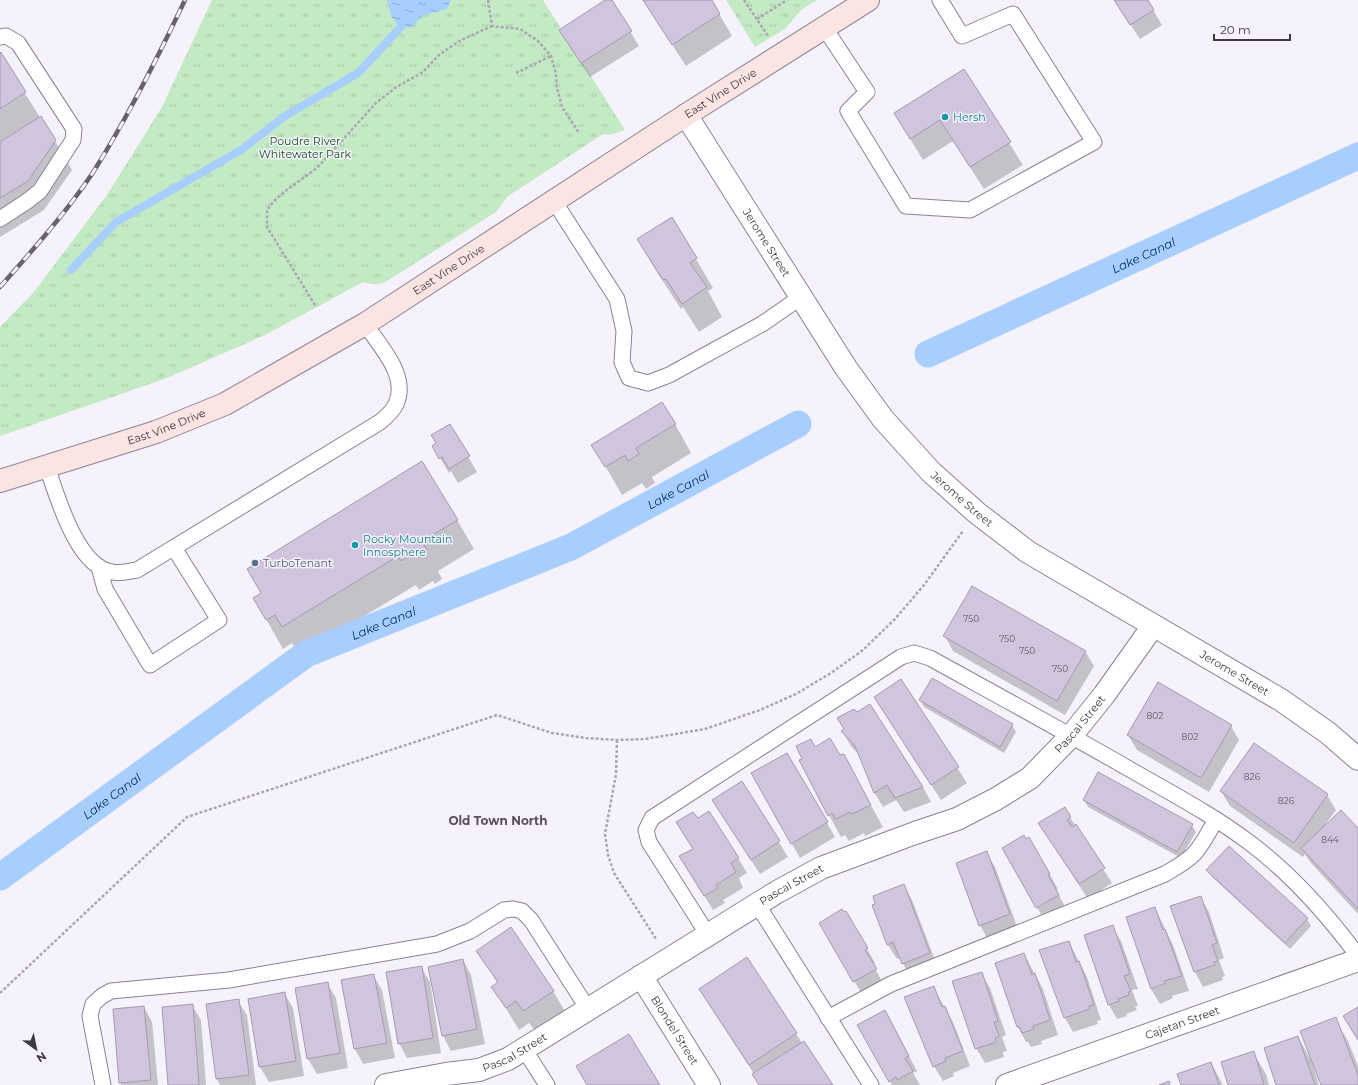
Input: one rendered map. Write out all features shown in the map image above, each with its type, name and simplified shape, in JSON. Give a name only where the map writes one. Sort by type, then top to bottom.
[{"type":"main road","name":"East Vine Drive","points":[[0,481],[156,432],[225,404],[365,324],[686,115],[868,0]]},
{"type":"street","name":"Jerome Street","points":[[686,115],[846,368],[883,419],[931,472],[977,513],[1028,552],[1281,700],[1328,733],[1358,759]]},
{"type":"street","name":"Pascal Street","points":[[386,1085],[446,1074],[479,1070],[508,1059],[757,904],[821,868],[914,833],[957,819],[996,799],[1030,778],[1071,736],[1104,695],[1153,626]]},
{"type":"street","name":"Cajetan Street","points":[[1007,1085],[1358,960]]},
{"type":"street","name":"Blondel Street","points":[[641,976],[709,1085]]},
{"type":"lane","points":[[824,28],[867,92],[848,111],[906,206],[970,210],[1094,142],[1013,14],[962,36],[940,0]]},
{"type":"lane","points":[[0,37],[6,36],[18,43],[74,129],[72,140],[40,191],[0,219]]},
{"type":"lane","points":[[554,201],[617,300],[624,331],[622,362],[629,378],[648,383],[669,375],[762,324],[801,297]]},
{"type":"lane","points":[[47,467],[65,519],[86,555],[99,567],[112,572],[137,570],[380,422],[390,413],[397,403],[400,382],[394,367],[365,324]]},
{"type":"lane","points":[[99,567],[105,589],[150,665],[219,620],[174,548]]},
{"type":"lane","points":[[708,935],[649,842],[646,830],[652,818],[902,657],[914,653],[930,658],[1071,736],[1216,820],[1250,843],[1308,896],[1332,922],[1358,956]]},
{"type":"lane","points":[[828,1018],[891,984],[1165,874],[1193,855],[1205,839],[1216,820]]},
{"type":"lane","points":[[757,904],[871,1085]]},
{"type":"lane","points":[[103,1085],[90,1016],[93,1004],[102,996],[111,992],[229,980],[437,944],[470,931],[504,910],[513,908],[522,911],[530,920],[588,1009]]},
{"type":"lane","points":[[524,1049],[547,1085]]},
{"type":"path","points":[[488,0],[492,26]]},
{"type":"path","points":[[744,0],[780,55]]},
{"type":"path","points":[[757,19],[787,0]]},
{"type":"path","points":[[315,305],[266,227],[267,210],[284,192],[317,168],[376,103],[395,88],[423,72],[438,55],[461,40],[492,26],[520,29],[538,41],[551,56],[562,107],[579,133]]},
{"type":"path","points":[[516,73],[551,56]]},
{"type":"path","points":[[0,993],[187,817],[497,715],[552,733],[586,738],[617,740],[645,739],[705,729],[760,710],[796,694],[831,673],[863,650],[895,619],[924,585],[977,513]]},
{"type":"path","points":[[617,740],[616,774],[605,834],[608,855],[614,873],[658,943]]},
{"type":"green space","name":"Poudre River Whitewater Park","points":[[212,0],[543,0],[625,130],[610,135],[603,134],[507,197],[496,212],[387,281],[375,284],[363,282],[265,335],[167,378],[0,436],[0,327],[33,293],[107,195],[162,107]]},
{"type":"green space","points":[[726,0],[817,0],[801,10],[785,29],[755,47]]},
{"type":"water","points":[[387,0],[451,0],[447,9],[424,15],[411,27],[400,28],[391,16]]},
{"type":"building","points":[[605,0],[612,0],[632,31],[581,63],[559,30]]},
{"type":"building","points":[[643,0],[712,0],[720,14],[672,45]]},
{"type":"building","points":[[1114,0],[1148,0],[1154,10],[1130,25]]},
{"type":"building","points":[[1,52],[26,92],[0,109],[0,53]]},
{"type":"building","name":"Hersh","points":[[964,69],[1011,142],[970,167],[940,120],[910,139],[894,113]]},
{"type":"building","points":[[41,116],[56,140],[28,181],[0,198],[0,142]]},
{"type":"building","points":[[672,217],[697,258],[690,263],[707,287],[682,304],[666,279],[663,280],[637,239]]},
{"type":"building","points":[[662,402],[676,424],[636,448],[639,454],[628,461],[625,455],[605,467],[591,445]]},
{"type":"building","points":[[450,424],[470,456],[449,469],[442,457],[439,459],[432,446],[436,443],[431,435]]},
{"type":"building","name":"Rocky Mountain Innosphere","points":[[422,461],[458,520],[422,541],[427,550],[417,556],[415,553],[401,561],[398,556],[282,627],[275,615],[266,620],[253,598],[261,593],[247,569]]},
{"type":"building","points":[[972,586],[1086,651],[1057,701],[943,636]]},
{"type":"building","points":[[932,678],[1013,724],[1000,747],[919,700]]},
{"type":"building","points":[[901,679],[959,767],[931,785],[874,697]]},
{"type":"building","points":[[1158,682],[1232,725],[1201,778],[1127,735]]},
{"type":"building","points":[[870,704],[923,787],[895,798],[887,785],[874,793],[855,746],[841,731],[844,729],[837,718],[854,709],[857,712]]},
{"type":"building","points":[[830,738],[840,755],[844,754],[871,805],[852,814],[850,812],[836,819],[832,813],[828,816],[799,760],[802,759],[796,746],[811,739],[815,747]]},
{"type":"building","points":[[1254,743],[1328,794],[1294,843],[1220,791]]},
{"type":"building","points":[[787,753],[828,822],[791,844],[751,773]]},
{"type":"building","points":[[1098,772],[1193,824],[1177,852],[1083,800]]},
{"type":"building","points":[[742,781],[780,841],[751,860],[712,800]]},
{"type":"building","points":[[1065,807],[1071,817],[1067,820],[1072,827],[1076,824],[1105,868],[1079,884],[1038,823]]},
{"type":"building","points":[[1341,810],[1358,828],[1358,909],[1301,848]]},
{"type":"building","points":[[709,811],[739,858],[731,863],[736,872],[716,885],[718,888],[704,896],[679,856],[693,849],[676,822],[693,812],[698,818]]},
{"type":"building","points":[[1024,835],[1026,839],[1029,837],[1050,874],[1048,875],[1059,895],[1036,908],[1002,848]]},
{"type":"building","points":[[1229,846],[1308,918],[1285,943],[1206,870]]},
{"type":"building","points":[[987,851],[1010,914],[979,926],[956,863]]},
{"type":"building","points":[[904,884],[930,953],[902,964],[893,942],[887,945],[872,905],[875,904],[873,896]]},
{"type":"building","points":[[1201,896],[1217,943],[1212,945],[1218,961],[1214,962],[1215,965],[1194,972],[1170,906]]},
{"type":"building","points":[[1155,907],[1163,930],[1165,929],[1182,976],[1164,981],[1166,983],[1151,989],[1126,917]]},
{"type":"building","points":[[842,909],[844,912],[846,911],[868,948],[865,950],[877,969],[853,982],[819,923]]},
{"type":"building","points":[[1113,925],[1130,974],[1124,976],[1131,991],[1128,992],[1129,995],[1108,1005],[1084,935]]},
{"type":"building","points":[[511,927],[554,991],[523,1011],[516,1001],[506,1008],[491,987],[498,982],[476,951]]},
{"type":"building","points":[[1069,941],[1076,962],[1079,961],[1094,1005],[1089,1006],[1090,1009],[1064,1018],[1039,950]]},
{"type":"building","points":[[1024,953],[1032,975],[1035,973],[1050,1020],[1033,1026],[1034,1029],[1022,1033],[1020,1027],[1017,1027],[995,963]]},
{"type":"building","points":[[747,957],[797,1033],[749,1065],[699,989]]},
{"type":"building","points":[[463,959],[477,1029],[442,1036],[428,967]]},
{"type":"building","points":[[422,966],[433,1038],[398,1044],[386,972]]},
{"type":"building","points":[[982,972],[998,1021],[994,1022],[999,1036],[995,1038],[996,1042],[975,1049],[952,981]]},
{"type":"building","points":[[374,974],[387,1043],[354,1049],[341,980]]},
{"type":"building","points":[[328,982],[340,1053],[307,1059],[295,988]]},
{"type":"building","points":[[934,986],[942,1007],[945,1006],[963,1051],[945,1058],[946,1061],[933,1067],[904,997]]},
{"type":"building","points":[[285,992],[296,1061],[259,1067],[248,999]]},
{"type":"building","points":[[239,999],[249,1075],[216,1079],[206,1004]]},
{"type":"building","points":[[193,1004],[199,1085],[168,1085],[162,1007]]},
{"type":"building","points":[[144,1006],[151,1080],[119,1083],[113,1009]]},
{"type":"building","points":[[1358,1007],[1358,1040],[1343,1016]]},
{"type":"building","points":[[885,1010],[909,1056],[905,1058],[913,1071],[897,1080],[896,1077],[889,1082],[857,1025]]},
{"type":"building","points":[[1336,1017],[1358,1075],[1358,1085],[1321,1085],[1300,1031]]},
{"type":"building","points":[[629,1034],[660,1085],[587,1085],[576,1066]]},
{"type":"building","points":[[1298,1036],[1315,1085],[1276,1085],[1264,1048]]},
{"type":"building","points":[[804,1041],[833,1085],[759,1085],[752,1074]]},
{"type":"building","points":[[1254,1051],[1264,1085],[1228,1085],[1221,1062]]},
{"type":"building","points":[[1211,1062],[1219,1085],[1181,1085],[1177,1074]]},
{"type":"building","points":[[1169,1081],[1170,1085],[1159,1085]]},
{"type":"waterway","points":[[71,270],[116,222],[241,150],[285,116],[358,73],[400,28]]},
{"type":"waterway","name":"Lake Canal","points":[[928,354],[1358,156]]},
{"type":"waterway","name":"Lake Canal","points":[[0,877],[306,654],[571,547],[798,424]]},
{"type":"railway","points":[[0,287],[59,218],[92,174],[141,88],[185,0]]},
{"type":"place","name":"Hersh","points":[[945,117]]},
{"type":"place","name":"Rocky Mountain Innosphere","points":[[355,545]]},
{"type":"place","name":"TurboTenant","points":[[255,563]]},
{"type":"district","name":"Old Town North","points":[[498,820]]}]
